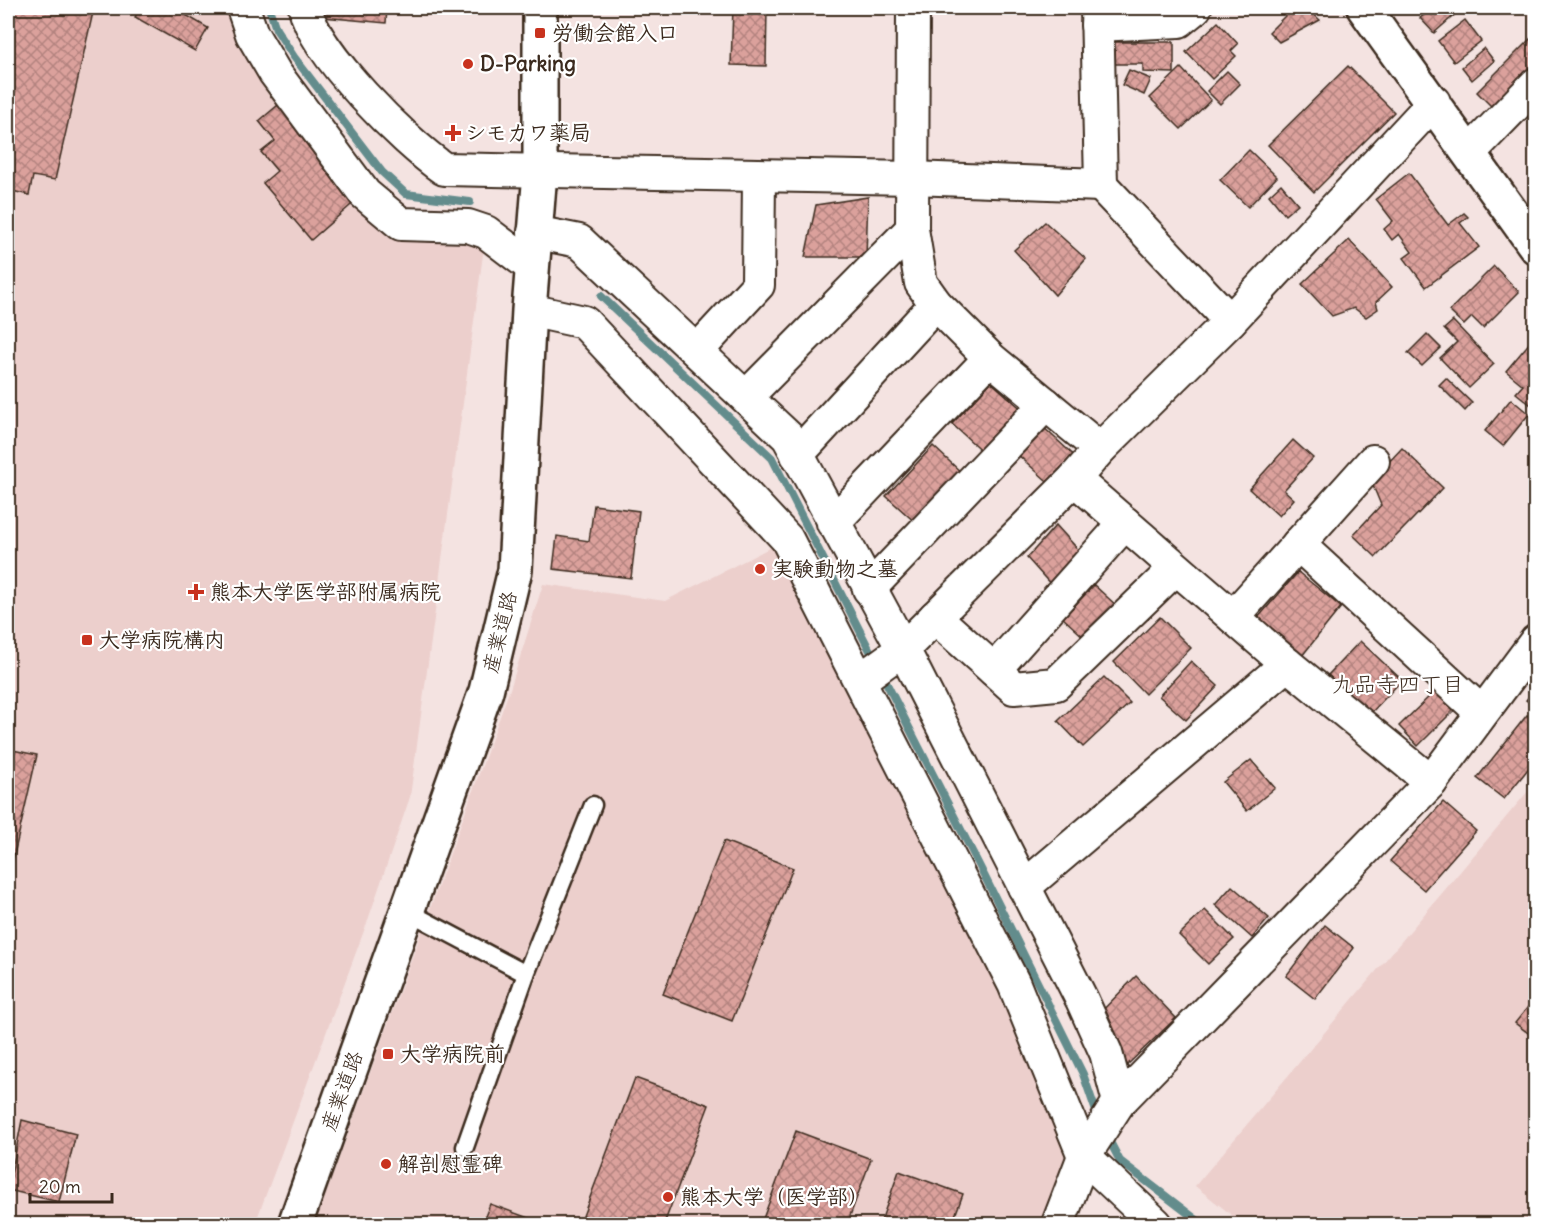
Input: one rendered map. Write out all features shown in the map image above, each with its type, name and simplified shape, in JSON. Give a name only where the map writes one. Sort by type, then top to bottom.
[{"type":"street","points":[[243,8],[252,34],[275,73],[365,194],[401,224],[468,226],[486,232],[532,267]]},
{"type":"street","points":[[305,8],[307,17],[332,59],[415,149],[444,169],[912,178],[1101,185]]},
{"type":"street","name":"産業道路","points":[[295,1224],[486,691],[515,570],[529,310],[540,172],[540,8]]},
{"type":"street","points":[[913,8],[912,229],[921,283],[936,304],[990,358],[1100,448]]},
{"type":"street","points":[[1195,8],[1179,21],[1097,16],[1101,185],[1230,321]]},
{"type":"street","points":[[1364,8],[1434,102],[1536,247]]},
{"type":"street","points":[[1469,153],[1536,84]]},
{"type":"street","points":[[860,680],[903,649],[1074,479],[1100,448],[1230,321],[1434,102]]},
{"type":"street","points":[[697,351],[758,285],[759,176]]},
{"type":"street","points":[[746,397],[912,229]]},
{"type":"street","points":[[534,232],[579,241],[788,436],[903,649],[1024,887],[1106,1053],[1119,1102]]},
{"type":"street","points":[[797,454],[936,304]]},
{"type":"street","points":[[529,310],[584,322],[787,539],[1014,984],[1084,1156],[1156,1224]]},
{"type":"street","points":[[833,523],[990,358]]},
{"type":"street","points":[[869,589],[1046,404]]},
{"type":"street","points":[[1233,617],[1372,461]]},
{"type":"street","points":[[1074,479],[1287,664],[1431,782]]},
{"type":"street","points":[[994,670],[1125,523]]},
{"type":"street","points":[[1298,544],[1481,712]]},
{"type":"street","points":[[935,617],[1014,688],[1056,684],[1176,568]]},
{"type":"street","points":[[1058,1224],[1084,1156],[1119,1102],[1431,782],[1536,641]]},
{"type":"street","points":[[1024,887],[1287,664]]},
{"type":"lane","points":[[465,1147],[526,974],[593,805]]},
{"type":"lane","points":[[407,911],[526,974]]},
{"type":"shaded area","points":[[8,8],[243,8],[401,224],[486,232],[410,797],[368,920],[255,1224],[8,1224]]},
{"type":"shaded area","points":[[787,539],[1084,1156],[1055,1224],[315,1224],[510,689],[543,584],[665,601]]},
{"type":"shaded area","points":[[1535,783],[1535,1224],[1243,1224],[1195,1186]]},
{"type":"building","points":[[8,8],[94,8],[55,180],[33,176],[29,195],[8,190]]},
{"type":"building","points":[[140,8],[174,8],[208,28],[195,51],[135,17]]},
{"type":"building","points":[[310,8],[387,8],[386,23],[312,16]]},
{"type":"building","points":[[733,8],[767,8],[766,66],[731,65]]},
{"type":"building","points":[[1293,8],[1307,8],[1320,20],[1279,42],[1269,32]]},
{"type":"building","points":[[1432,8],[1455,8],[1459,11],[1434,33],[1420,18]]},
{"type":"building","points":[[1465,20],[1481,41],[1454,62],[1438,41]]},
{"type":"building","points":[[1218,22],[1238,44],[1231,51],[1236,56],[1212,79],[1186,52]]},
{"type":"building","points":[[1536,33],[1536,73],[1497,112],[1477,92]]},
{"type":"building","points":[[1113,42],[1174,42],[1174,73],[1143,72],[1143,64],[1112,64]]},
{"type":"building","points":[[1484,48],[1494,61],[1472,80],[1462,67]]},
{"type":"building","points":[[1348,66],[1394,112],[1314,192],[1268,145]]},
{"type":"building","points":[[1181,68],[1211,100],[1181,129],[1150,98]]},
{"type":"building","points":[[1129,70],[1151,79],[1144,95],[1122,85]]},
{"type":"building","points":[[1227,71],[1240,84],[1220,104],[1207,91]]},
{"type":"building","points":[[278,105],[358,199],[311,240],[263,183],[277,171],[261,152],[275,141],[259,121]]},
{"type":"building","points":[[1249,150],[1277,177],[1248,207],[1220,180]]},
{"type":"building","points":[[1409,173],[1448,225],[1464,213],[1468,217],[1460,223],[1479,247],[1426,287],[1404,258],[1412,252],[1399,234],[1392,240],[1384,229],[1393,221],[1376,199]]},
{"type":"building","points":[[1281,184],[1298,204],[1285,215],[1269,195]]},
{"type":"building","points":[[868,197],[866,257],[805,257],[816,205]]},
{"type":"building","points":[[1045,222],[1086,259],[1055,295],[1014,250]]},
{"type":"building","points":[[1349,240],[1392,287],[1376,302],[1378,309],[1366,317],[1354,308],[1332,316],[1302,284]]},
{"type":"building","points":[[1494,266],[1519,292],[1483,328],[1472,317],[1464,325],[1449,311]]},
{"type":"building","points":[[1453,321],[1494,364],[1469,388],[1440,358],[1457,342],[1444,329]]},
{"type":"building","points":[[1427,334],[1441,348],[1422,366],[1408,353]]},
{"type":"building","points":[[1536,335],[1536,400],[1531,405],[1516,393],[1523,385],[1506,371]]},
{"type":"building","points":[[1446,378],[1472,403],[1465,411],[1439,385]]},
{"type":"building","points":[[991,382],[1025,412],[986,455],[952,424]]},
{"type":"building","points":[[1511,399],[1529,414],[1503,446],[1485,431]]},
{"type":"building","points":[[1042,426],[1080,461],[1056,489],[1017,454]]},
{"type":"building","points":[[1293,440],[1313,458],[1284,490],[1294,499],[1279,516],[1249,489]]},
{"type":"building","points":[[933,446],[964,475],[918,525],[886,496]]},
{"type":"building","points":[[1402,448],[1443,488],[1376,557],[1353,535],[1381,505],[1371,481]]},
{"type":"building","points":[[594,505],[639,511],[631,578],[553,569],[557,536],[589,541]]},
{"type":"building","points":[[1056,525],[1084,556],[1052,586],[1027,558]]},
{"type":"building","points":[[1298,572],[1341,607],[1302,656],[1256,620]]},
{"type":"building","points":[[1094,585],[1118,607],[1087,640],[1063,618]]},
{"type":"building","points":[[1160,617],[1191,648],[1145,694],[1114,662]]},
{"type":"building","points":[[1360,641],[1402,680],[1370,714],[1328,675]]},
{"type":"building","points":[[1191,661],[1218,686],[1186,720],[1159,696]]},
{"type":"building","points":[[1104,677],[1130,703],[1083,747],[1058,721]]},
{"type":"building","points":[[1536,688],[1536,707],[1526,700]]},
{"type":"building","points":[[1435,691],[1454,710],[1418,746],[1399,726]]},
{"type":"building","points":[[1527,715],[1536,719],[1536,736],[1533,739],[1536,741],[1536,759],[1504,799],[1477,778]]},
{"type":"building","points":[[8,749],[37,755],[8,881]]},
{"type":"building","points":[[1251,760],[1275,788],[1247,811],[1223,782]]},
{"type":"building","points":[[1443,802],[1476,831],[1424,890],[1390,861]]},
{"type":"building","points":[[724,841],[793,868],[732,1021],[663,994]]},
{"type":"building","points":[[1232,886],[1269,918],[1252,938],[1215,905]]},
{"type":"building","points":[[1205,910],[1234,939],[1208,964],[1179,935]]},
{"type":"building","points":[[1325,925],[1354,948],[1315,999],[1286,976]]},
{"type":"building","points":[[1136,976],[1176,1018],[1125,1067],[1099,1014]]},
{"type":"building","points":[[1536,997],[1536,1039],[1515,1023]]},
{"type":"building","points":[[635,1078],[709,1105],[664,1224],[606,1224],[583,1216]]},
{"type":"building","points":[[22,1120],[76,1134],[59,1202],[8,1190]]},
{"type":"building","points":[[796,1131],[871,1159],[847,1224],[761,1224]]},
{"type":"building","points":[[899,1171],[963,1194],[952,1224],[880,1224]]},
{"type":"building","points":[[490,1204],[545,1224],[482,1224]]},
{"type":"waterway","points":[[269,8],[276,29],[294,57],[382,172],[406,194],[470,202]]},
{"type":"waterway","points":[[601,296],[772,458],[1083,1074],[1099,1120]]},
{"type":"waterway","points":[[1106,1134],[1120,1161],[1202,1224]]},
{"type":"place","name":"労働会館入口","points":[[540,33]]},
{"type":"place","name":"D-Parking","points":[[468,64]]},
{"type":"place","name":"シモカワ薬局","points":[[453,133]]},
{"type":"place","name":"実験動物之墓","points":[[760,569]]},
{"type":"place","name":"熊本大学医学部附属病院","points":[[196,592]]},
{"type":"place","name":"大学病院構内","points":[[87,640]]},
{"type":"place","name":"大学病院前","points":[[388,1054]]},
{"type":"place","name":"解剖慰霊碑","points":[[386,1164]]},
{"type":"place","name":"熊本大学（医学部）","points":[[668,1197]]},
{"type":"district","name":"九品寺四丁目","points":[[1398,684]]}]
